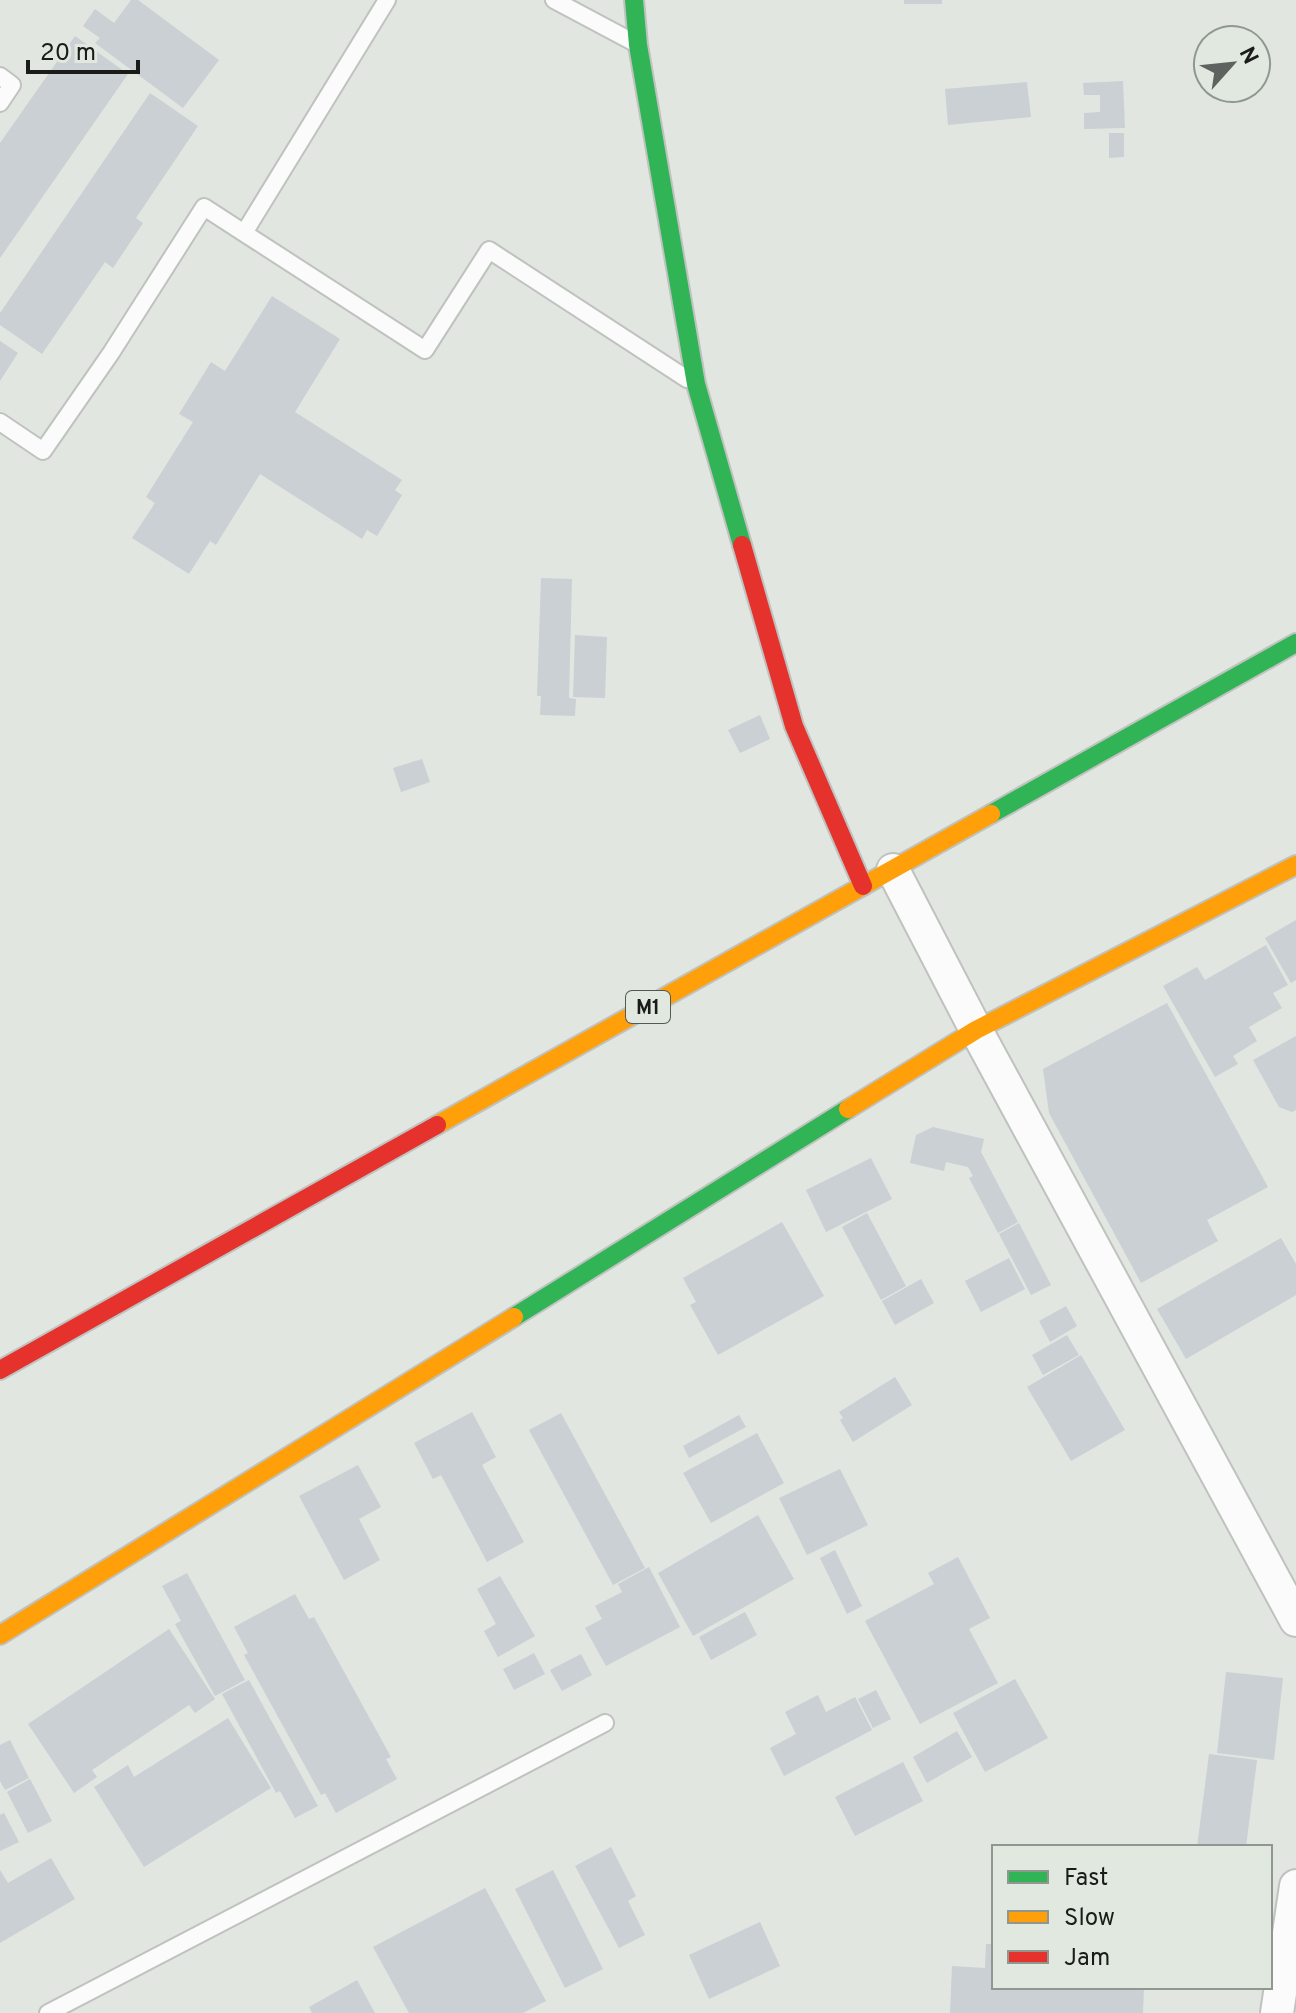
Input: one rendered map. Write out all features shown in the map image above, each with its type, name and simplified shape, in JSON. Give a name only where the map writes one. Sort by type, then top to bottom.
[{"type":"main road","points":[[634,0],[638,45],[696,384],[794,726],[863,886]]},
{"type":"main road","name":"M1","points":[[0,1370],[1296,643]]},
{"type":"main road","points":[[0,1635],[976,1030],[1296,865]]},
{"type":"street","points":[[893,870],[976,1030],[1293,1608]]},
{"type":"street","points":[[1277,2013],[1296,1886]]},
{"type":"lane","points":[[244,233],[387,0]]},
{"type":"lane","points":[[554,0],[638,45]]},
{"type":"lane","points":[[0,76],[12,85],[0,103]]},
{"type":"lane","points":[[0,422],[43,451],[111,353],[204,207],[425,350],[489,250],[696,384]]},
{"type":"lane","points":[[48,2013],[605,1723]]},
{"type":"building","points":[[131,0],[138,0],[219,60],[183,108],[95,43],[100,38],[83,26],[95,9],[114,23]]},
{"type":"building","points":[[904,0],[942,0],[942,4],[904,4]]},
{"type":"building","points":[[75,36],[128,74],[0,258],[0,143]]},
{"type":"building","points":[[1123,81],[1125,128],[1084,129],[1084,113],[1100,112],[1100,95],[1084,95],[1083,83]]},
{"type":"building","points":[[1027,82],[1031,117],[948,125],[945,89]]},
{"type":"building","points":[[150,93],[198,126],[136,218],[143,223],[113,268],[105,262],[42,354],[0,325],[0,313]]},
{"type":"building","points":[[1109,133],[1124,133],[1124,157],[1109,158]]},
{"type":"building","points":[[272,296],[340,339],[295,412],[402,480],[395,490],[402,495],[377,536],[367,530],[362,539],[260,474],[216,545],[210,541],[189,574],[132,538],[155,503],[146,497],[193,422],[179,414],[211,362],[225,371]]},
{"type":"building","points":[[0,341],[18,353],[0,381]]},
{"type":"building","points":[[541,578],[572,579],[569,698],[576,699],[575,716],[540,715],[541,696],[537,696]]},
{"type":"building","points":[[575,635],[607,637],[605,698],[573,697]]},
{"type":"building","points":[[760,715],[770,739],[740,753],[728,730]]},
{"type":"building","points":[[422,759],[430,782],[401,792],[393,768]]},
{"type":"building","points":[[1296,920],[1296,980],[1291,983],[1265,938]]},
{"type":"building","points":[[1266,945],[1288,985],[1273,993],[1282,1008],[1249,1027],[1257,1041],[1233,1056],[1238,1064],[1215,1077],[1163,986],[1197,967],[1205,980]]},
{"type":"building","points":[[1167,1003],[1268,1187],[1207,1220],[1218,1241],[1141,1283],[1049,1113],[1043,1069]]},
{"type":"building","points":[[1296,1036],[1296,1110],[1292,1112],[1279,1107],[1253,1060]]},
{"type":"building","points":[[933,1127],[984,1139],[981,1152],[1018,1222],[998,1233],[969,1178],[973,1176],[968,1167],[946,1162],[944,1171],[910,1163],[916,1135]]},
{"type":"building","points":[[871,1158],[892,1199],[826,1232],[806,1190]]},
{"type":"building","points":[[867,1213],[906,1286],[881,1300],[842,1227]]},
{"type":"building","points":[[782,1222],[824,1296],[718,1355],[690,1305],[696,1302],[683,1278]]},
{"type":"building","points":[[1019,1223],[1051,1285],[1031,1295],[999,1234]]},
{"type":"building","points":[[1281,1238],[1296,1264],[1296,1295],[1186,1359],[1157,1309]]},
{"type":"building","points":[[1009,1258],[1025,1289],[981,1312],[965,1281]]},
{"type":"building","points":[[921,1279],[934,1303],[895,1325],[882,1301]]},
{"type":"building","points":[[1066,1306],[1077,1326],[1050,1342],[1039,1321]]},
{"type":"building","points":[[1067,1335],[1079,1355],[1043,1375],[1032,1355]]},
{"type":"building","points":[[1081,1355],[1125,1430],[1071,1461],[1027,1387]]},
{"type":"building","points":[[895,1377],[912,1405],[853,1442],[840,1420],[843,1418],[839,1412]]},
{"type":"building","points":[[472,1412],[496,1457],[482,1465],[524,1542],[487,1562],[441,1475],[433,1479],[414,1443]]},
{"type":"building","points":[[561,1413],[645,1568],[613,1585],[529,1430]]},
{"type":"building","points":[[739,1415],[746,1427],[689,1458],[683,1446]]},
{"type":"building","points":[[757,1433],[784,1483],[711,1523],[683,1473]]},
{"type":"building","points":[[358,1465],[381,1507],[359,1519],[380,1560],[344,1580],[299,1496]]},
{"type":"building","points":[[840,1469],[868,1525],[807,1555],[779,1498]]},
{"type":"building","points":[[758,1515],[794,1579],[693,1636],[658,1573]]},
{"type":"building","points":[[835,1550],[862,1606],[847,1614],[820,1558]]},
{"type":"building","points":[[958,1557],[990,1618],[969,1629],[998,1683],[920,1724],[865,1621],[934,1584],[928,1573]]},
{"type":"building","points":[[649,1567],[680,1627],[606,1666],[585,1628],[602,1619],[595,1606],[622,1592],[618,1584]]},
{"type":"building","points":[[187,1573],[245,1680],[215,1696],[175,1624],[181,1621],[162,1586]]},
{"type":"building","points":[[500,1576],[535,1636],[498,1657],[484,1631],[496,1624],[477,1589]]},
{"type":"building","points":[[295,1594],[309,1619],[314,1617],[391,1757],[386,1759],[397,1779],[336,1813],[325,1793],[321,1795],[244,1655],[248,1653],[234,1627]]},
{"type":"building","points":[[745,1612],[757,1635],[711,1660],[699,1637]]},
{"type":"building","points":[[169,1629],[215,1699],[195,1713],[189,1705],[92,1770],[97,1777],[74,1793],[28,1724]]},
{"type":"building","points":[[534,1653],[545,1674],[514,1690],[503,1669]]},
{"type":"building","points":[[581,1654],[592,1675],[562,1691],[550,1670]]},
{"type":"building","points":[[1226,1672],[1283,1678],[1274,1760],[1217,1753]]},
{"type":"building","points":[[1015,1679],[1048,1738],[985,1772],[953,1713]]},
{"type":"building","points":[[249,1680],[318,1806],[295,1818],[280,1791],[276,1793],[222,1694]]},
{"type":"building","points":[[876,1690],[891,1719],[873,1728],[858,1699]]},
{"type":"building","points":[[818,1695],[826,1712],[855,1697],[872,1730],[784,1776],[770,1748],[796,1734],[785,1712]]},
{"type":"building","points":[[228,1718],[271,1788],[144,1867],[94,1787],[128,1765],[134,1777]]},
{"type":"building","points":[[957,1731],[972,1757],[927,1783],[913,1757]]},
{"type":"building","points":[[10,1740],[29,1778],[5,1790],[0,1781],[0,1745]]},
{"type":"building","points":[[1209,1754],[1257,1760],[1246,1845],[1197,1845]]},
{"type":"building","points":[[903,1762],[923,1801],[855,1836],[835,1797]]},
{"type":"building","points":[[30,1779],[52,1821],[28,1833],[7,1792]]},
{"type":"building","points":[[4,1813],[19,1842],[0,1851],[0,1815]]},
{"type":"building","points":[[611,1847],[636,1896],[628,1901],[645,1935],[619,1948],[575,1866]]},
{"type":"building","points":[[51,1858],[75,1899],[0,1943],[0,1870],[8,1883]]},
{"type":"building","points":[[553,1870],[603,1969],[565,1988],[515,1889]]},
{"type":"building","points":[[485,1888],[546,2001],[523,2013],[409,2013],[373,1947]]},
{"type":"building","points":[[760,1922],[780,1966],[709,1999],[689,1955]]},
{"type":"building","points":[[986,1944],[992,1944],[992,1989],[1144,1989],[1143,2013],[950,2013],[952,1966],[985,1968]]},
{"type":"building","points":[[357,1980],[375,2013],[312,2013],[309,2007]]},
{"type":"traffic: fast","points":[[634,0],[638,45],[696,384],[742,545]]},
{"type":"traffic: fast","points":[[991,814],[1296,643]]},
{"type":"traffic: fast","points":[[514,1317],[848,1109]]},
{"type":"traffic: slow","points":[[437,1125],[991,814]]},
{"type":"traffic: slow","points":[[848,1109],[976,1030],[1296,865]]},
{"type":"traffic: slow","points":[[0,1635],[514,1317]]},
{"type":"traffic: jam","points":[[742,545],[794,726],[863,886]]},
{"type":"traffic: jam","points":[[0,1370],[437,1125]]}]
